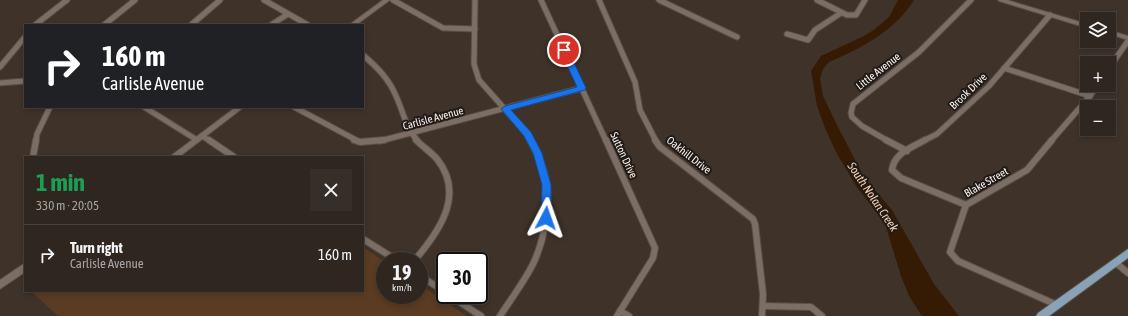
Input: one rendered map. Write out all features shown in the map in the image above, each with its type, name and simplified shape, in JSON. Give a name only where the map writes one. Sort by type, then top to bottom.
[{"type":"main road","points":[[1041,316],[1057,306],[1128,253]]},
{"type":"street","points":[[35,24],[67,0]]},
{"type":"street","points":[[105,24],[135,0]]},
{"type":"street","points":[[192,24],[220,0]]},
{"type":"street","points":[[264,0],[306,24]]},
{"type":"street","points":[[353,24],[387,0]]},
{"type":"street","points":[[393,0],[443,28],[475,29]]},
{"type":"street","points":[[475,0],[474,64],[479,80],[524,129],[533,143],[547,185],[547,202],[541,241],[532,264],[500,316]]},
{"type":"street","name":"Sutton Drive","points":[[540,0],[655,248],[654,258],[619,314]]},
{"type":"street","name":"Oakhill Drive","points":[[599,0],[635,82],[640,110],[654,139],[660,147],[753,219],[756,232],[763,306],[762,316]]},
{"type":"street","points":[[659,0],[736,37]]},
{"type":"street","points":[[817,0],[847,15],[856,15],[865,0]]},
{"type":"street","name":"Little Avenue","points":[[907,151],[869,131],[857,122],[852,116],[851,110],[853,104],[918,52],[971,0]]},
{"type":"street","points":[[1001,0],[1080,24]]},
{"type":"street","points":[[786,34],[808,40],[815,30],[841,13]]},
{"type":"street","points":[[273,24],[288,14]]},
{"type":"street","name":"Brook Drive","points":[[966,206],[901,178],[892,170],[893,162],[898,155],[937,134],[989,86],[1050,15]]},
{"type":"street","points":[[1116,35],[1128,39],[1116,57]]},
{"type":"street","points":[[0,67],[24,38]]},
{"type":"street","points":[[364,57],[377,68],[390,83],[411,134],[440,162],[447,175],[449,192],[447,212],[432,242],[423,252]]},
{"type":"street","points":[[1004,68],[1090,96]]},
{"type":"street","points":[[0,83],[24,81]]},
{"type":"street","name":"Carlisle Avenue","points":[[296,108],[360,142],[378,142],[582,88]]},
{"type":"street","name":"Blake Street","points":[[1057,306],[958,261],[950,252],[966,206],[1027,170],[1093,92]]},
{"type":"street","points":[[33,156],[37,134],[50,108]]},
{"type":"street","points":[[146,108],[232,156]]},
{"type":"street","points":[[175,156],[240,108]]},
{"type":"street","points":[[364,240],[384,252]]},
{"type":"street","points":[[1115,262],[1128,273]]},
{"type":"street","points":[[0,285],[24,268]]},
{"type":"street","points":[[463,304],[481,316]]},
{"type":"street","points":[[763,306],[811,307],[822,316]]},
{"type":"street","points":[[619,314],[629,316]]},
{"type":"shaded area","points":[[364,248],[376,256],[376,304],[428,304],[428,290],[436,295],[436,304],[449,304],[467,316],[58,316],[32,292],[364,292]]},
{"type":"water","name":"South Nolan Creek","points":[[898,0],[914,0],[897,21],[887,29],[865,45],[829,62],[823,69],[820,79],[823,96],[864,177],[892,210],[934,284],[959,316],[922,316],[909,296],[901,276],[886,227],[856,186],[836,152],[817,106],[811,71],[821,56],[864,36],[875,29],[889,17]]},
{"type":"route","points":[[546,218],[547,185],[537,153],[527,134],[505,109],[582,88],[564,50]]}]
